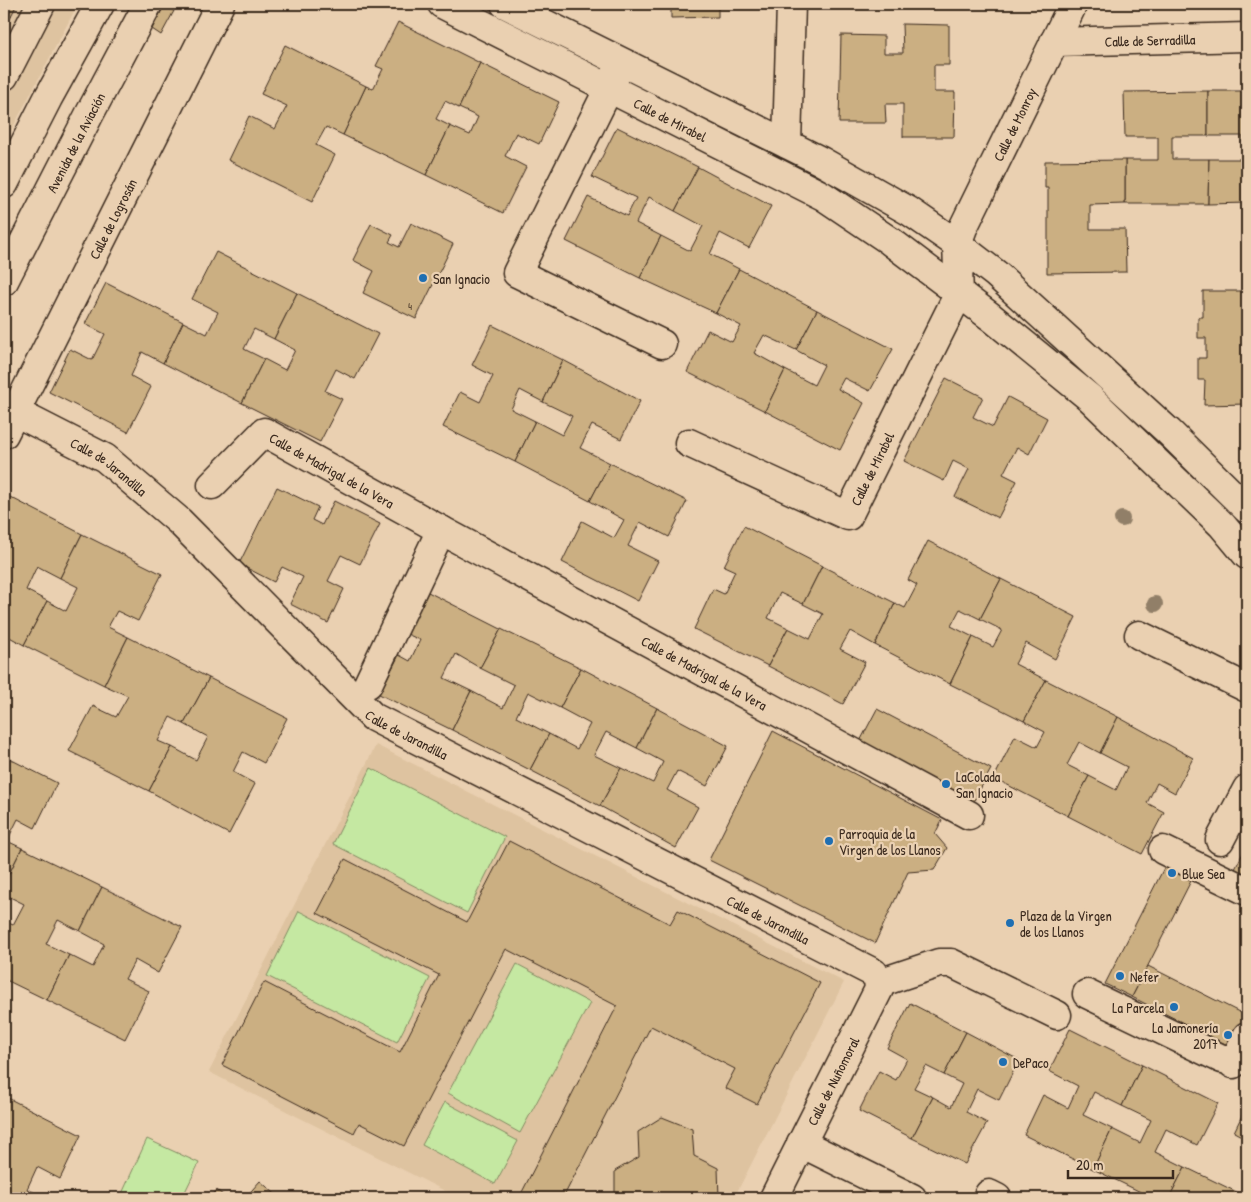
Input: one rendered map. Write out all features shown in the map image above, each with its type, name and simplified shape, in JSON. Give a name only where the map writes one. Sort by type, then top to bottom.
[{"type":"street","points":[[4,76],[41,4]]},
{"type":"street","points":[[4,184],[48,98],[100,4]]},
{"type":"street","name":"Avenida de la Aviación","points":[[4,281],[148,4]]},
{"type":"street","name":"Calle de Logrosán","points":[[9,423],[220,4]]},
{"type":"street","name":"Calle de Mirabel","points":[[442,4],[823,196],[890,241],[959,293],[1090,398],[1222,525],[1247,555]]},
{"type":"street","name":"Calle de Mirabel","points":[[505,4],[548,14],[622,62],[787,144],[909,211],[996,274],[1131,397],[1247,509]]},
{"type":"street","points":[[787,144],[790,4]]},
{"type":"street","name":"Calle de Monroy","points":[[957,244],[973,204],[1073,4]]},
{"type":"street","points":[[533,50],[548,14]]},
{"type":"street","name":"Calle de Serradilla","points":[[1054,42],[1247,38]]},
{"type":"street","points":[[622,62],[517,273],[662,344]]},
{"type":"street","name":"Calle de Mirabel","points":[[689,443],[848,516],[959,293],[957,244]]},
{"type":"street","name":"Calle de Jarandilla","points":[[9,423],[105,458],[186,528],[373,717],[872,976]]},
{"type":"street","name":"Calle de Madrigal de la Vera","points":[[212,485],[264,432],[441,530],[969,815]]},
{"type":"street","points":[[368,684],[441,530]]},
{"type":"street","points":[[1138,635],[1247,688]]},
{"type":"street","points":[[1220,840],[1247,789]]},
{"type":"street","points":[[1163,850],[1247,891]]},
{"type":"street","points":[[872,976],[939,963],[951,964],[1057,1016]]},
{"type":"street","name":"Calle de Nuñomoral","points":[[774,1198],[879,989],[872,976]]},
{"type":"street","points":[[1087,994],[1233,1064],[1247,1036]]},
{"type":"street","points":[[801,1144],[912,1198]]},
{"type":"street","points":[[987,1198],[989,1194],[997,1198]]},
{"type":"shaded area","points":[[4,4],[78,4],[4,144]]},
{"type":"shaded area","points":[[376,745],[844,982],[734,1198],[459,1198],[209,1072]]},
{"type":"green space","points":[[371,768],[505,837],[467,913],[333,844]]},
{"type":"green space","points":[[299,911],[430,978],[397,1042],[267,976]]},
{"type":"green space","points":[[517,964],[590,1003],[520,1133],[448,1093]]},
{"type":"green space","points":[[445,1102],[518,1141],[495,1184],[422,1145]]},
{"type":"green space","points":[[147,1139],[199,1163],[182,1198],[120,1198]]},
{"type":"building","points":[[4,4],[17,4],[4,30]]},
{"type":"building","points":[[671,4],[718,4],[718,17],[671,18]]},
{"type":"building","points":[[164,6],[174,11],[161,35],[152,29]]},
{"type":"building","points":[[398,22],[480,63],[459,108],[445,101],[436,119],[450,126],[426,175],[343,135],[366,86],[373,89],[383,69],[376,66]]},
{"type":"building","points":[[902,24],[949,25],[949,65],[934,65],[934,92],[955,92],[954,137],[903,137],[903,104],[885,104],[886,123],[839,123],[841,35],[884,36],[884,53],[903,53]]},
{"type":"building","points":[[285,45],[366,86],[343,135],[326,127],[316,145],[335,155],[312,202],[228,160],[249,116],[275,129],[287,106],[261,94]]},
{"type":"building","points":[[480,63],[559,102],[539,144],[516,133],[505,156],[526,167],[503,213],[426,175],[450,126],[470,135],[478,117],[459,108]]},
{"type":"building","points":[[1208,91],[1208,136],[1172,136],[1172,159],[1209,159],[1208,204],[1125,204],[1125,160],[1158,160],[1158,137],[1125,137],[1124,92]]},
{"type":"building","points":[[1208,91],[1247,91],[1247,203],[1208,204],[1209,159],[1243,159],[1242,136],[1208,136]]},
{"type":"building","points":[[617,127],[698,167],[675,211],[649,197],[636,223],[661,236],[640,278],[566,241],[588,197],[627,216],[636,198],[592,177]]},
{"type":"building","points":[[1125,160],[1125,204],[1090,205],[1090,229],[1125,229],[1126,272],[1047,273],[1048,188],[1045,188],[1045,161]]},
{"type":"building","points":[[698,167],[771,206],[749,248],[720,233],[710,254],[739,269],[716,313],[640,278],[661,236],[690,251],[703,226],[675,211]]},
{"type":"building","points":[[411,223],[453,244],[416,319],[363,293],[374,271],[353,260],[371,224],[393,235],[389,242],[399,247]]},
{"type":"building","points":[[216,252],[297,293],[274,339],[254,329],[244,349],[264,359],[242,403],[163,363],[183,322],[207,334],[218,312],[192,299]]},
{"type":"building","points":[[739,269],[817,310],[796,350],[764,335],[754,353],[785,370],[765,411],[687,372],[708,330],[732,342],[741,326],[716,313]]},
{"type":"building","points":[[106,283],[183,322],[163,363],[142,352],[131,376],[151,387],[128,432],[49,392],[70,349],[92,360],[105,334],[85,324]]},
{"type":"building","points":[[1203,291],[1247,291],[1247,404],[1204,405],[1205,380],[1198,380],[1198,358],[1206,358],[1206,338],[1198,338],[1198,317],[1203,317]]},
{"type":"building","points":[[297,293],[378,334],[355,379],[336,369],[325,391],[342,399],[320,442],[242,403],[264,359],[285,370],[295,350],[274,339]]},
{"type":"building","points":[[817,310],[893,349],[870,391],[844,378],[838,389],[864,403],[840,450],[765,411],[785,370],[814,385],[824,365],[796,350]]},
{"type":"building","points":[[492,325],[563,360],[543,402],[520,390],[511,409],[535,421],[515,462],[443,427],[460,392],[480,402],[493,376],[472,365]]},
{"type":"building","points":[[563,360],[640,401],[621,439],[592,425],[580,448],[610,463],[590,501],[515,462],[535,421],[562,435],[572,416],[543,402]]},
{"type":"building","points":[[946,378],[983,397],[973,417],[993,427],[1008,397],[1047,418],[1029,454],[1017,447],[1003,474],[1017,481],[998,518],[955,497],[969,469],[953,461],[944,481],[904,461]]},
{"type":"building","points":[[610,463],[687,501],[669,537],[640,522],[628,546],[658,561],[638,601],[562,562],[582,521],[614,538],[624,520],[590,501]]},
{"type":"building","points":[[277,487],[318,507],[312,520],[322,525],[334,501],[380,524],[360,564],[341,555],[328,581],[344,589],[328,623],[290,604],[303,577],[282,567],[274,582],[239,564]]},
{"type":"building","points":[[4,494],[82,534],[60,578],[37,566],[26,590],[47,601],[24,645],[4,634]]},
{"type":"building","points":[[744,526],[822,566],[803,604],[780,593],[768,618],[788,628],[768,666],[694,629],[713,589],[724,594],[735,571],[724,566]]},
{"type":"building","points":[[82,534],[162,574],[138,621],[117,611],[108,627],[128,637],[104,685],[24,645],[47,601],[66,611],[78,587],[60,578]]},
{"type":"building","points":[[928,541],[1001,579],[980,619],[960,609],[951,626],[973,637],[950,684],[875,645],[895,603],[905,608],[917,585],[908,580]]},
{"type":"building","points":[[822,566],[895,603],[875,645],[850,631],[840,649],[865,662],[843,704],[768,666],[788,628],[810,639],[823,614],[803,604]]},
{"type":"building","points":[[1001,579],[1076,617],[1055,659],[1026,643],[1015,664],[1046,680],[1024,721],[950,684],[973,637],[993,647],[1002,630],[980,619]]},
{"type":"building","points":[[428,592],[501,629],[480,668],[456,654],[444,678],[471,691],[452,730],[379,694],[399,655],[410,661],[420,640],[407,634]]},
{"type":"building","points":[[501,629],[581,668],[560,708],[528,692],[516,717],[549,734],[530,770],[452,730],[471,691],[503,708],[514,685],[480,668]]},
{"type":"building","points":[[128,637],[209,678],[184,724],[170,717],[158,741],[172,747],[149,791],[69,751],[93,706],[116,717],[128,696],[104,685]]},
{"type":"building","points":[[581,668],[657,708],[637,748],[606,732],[594,755],[621,768],[600,806],[530,770],[549,734],[577,749],[590,724],[560,708]]},
{"type":"building","points":[[209,678],[287,718],[264,763],[243,752],[233,772],[255,784],[229,834],[149,791],[172,747],[196,760],[208,737],[184,724]]},
{"type":"building","points":[[1046,680],[1118,717],[1100,753],[1079,742],[1067,765],[1089,776],[1068,816],[994,778],[1015,736],[1037,747],[1045,732],[1024,721]]},
{"type":"building","points":[[657,708],[728,746],[707,786],[677,771],[667,790],[698,807],[676,848],[600,806],[621,768],[653,783],[663,762],[637,748]]},
{"type":"building","points":[[877,709],[991,769],[970,808],[857,747]]},
{"type":"building","points":[[1118,717],[1193,758],[1175,793],[1157,783],[1147,803],[1164,812],[1142,854],[1068,816],[1089,776],[1116,790],[1127,767],[1100,753]]},
{"type":"building","name":"Parroquia de la Virgen de los Llanos","points":[[773,731],[942,820],[935,834],[947,848],[934,870],[908,872],[875,943],[709,860]]},
{"type":"building","points":[[4,756],[57,783],[35,828],[18,819],[7,841],[22,848],[4,884]]},
{"type":"building","points":[[509,841],[670,924],[678,910],[820,983],[757,1104],[725,1088],[735,1069],[651,1026],[563,1198],[519,1198],[617,1006],[506,949],[404,1146],[359,1123],[354,1133],[222,1065],[264,982],[400,1052],[439,975],[317,913],[345,859],[467,922]]},
{"type":"building","points":[[1247,845],[1247,883],[1232,875]]},
{"type":"building","points":[[22,848],[102,887],[80,931],[58,920],[46,944],[69,955],[47,1000],[4,979],[4,921],[13,925],[24,904],[4,894],[4,884]]},
{"type":"building","points":[[1169,858],[1196,871],[1132,997],[1105,984]]},
{"type":"building","points":[[102,887],[182,927],[158,973],[135,960],[125,979],[149,991],[125,1039],[47,1000],[69,955],[93,967],[104,944],[80,931]]},
{"type":"building","points":[[1148,966],[1247,1016],[1247,1025],[1235,1049],[1132,997]]},
{"type":"building","points":[[910,1003],[966,1032],[944,1075],[926,1066],[914,1088],[933,1097],[912,1138],[859,1111],[879,1071],[896,1080],[907,1059],[887,1048]]},
{"type":"building","points":[[1070,1029],[1142,1065],[1122,1106],[1094,1092],[1083,1115],[1112,1129],[1093,1169],[1024,1135],[1043,1095],[1068,1108],[1078,1086],[1049,1071]]},
{"type":"building","points":[[966,1032],[1019,1060],[999,1100],[977,1089],[966,1112],[987,1123],[965,1164],[912,1138],[933,1097],[951,1107],[962,1084],[944,1075]]},
{"type":"building","points":[[1142,1065],[1218,1103],[1197,1145],[1166,1129],[1155,1152],[1185,1167],[1169,1198],[1153,1198],[1093,1169],[1112,1129],[1140,1143],[1151,1120],[1122,1106]]},
{"type":"building","points":[[4,1096],[81,1135],[60,1179],[37,1167],[27,1189],[46,1198],[4,1198]]},
{"type":"building","points":[[1247,1105],[1247,1139],[1234,1132]]},
{"type":"building","points":[[662,1117],[692,1129],[694,1156],[718,1168],[719,1198],[615,1198],[615,1171],[639,1157],[638,1132]]},
{"type":"building","points":[[1185,1167],[1247,1197],[1247,1198],[1169,1198]]},
{"type":"building","points":[[260,1181],[280,1198],[245,1198]]},
{"type":"building","points":[[217,1190],[226,1198],[210,1198]]},
{"type":"place","name":"San Ignacio","points":[[423,278]]},
{"type":"place","name":"LaColada San Ignacio","points":[[946,784]]},
{"type":"place","name":"Parroquia de la Virgen de los Llanos","points":[[829,841]]},
{"type":"place","name":"Blue Sea","points":[[1172,873]]},
{"type":"place","name":"Plaza de la Virgen de los Llanos","points":[[1010,923]]},
{"type":"place","name":"Nefer","points":[[1120,976]]},
{"type":"place","name":"La Parcela","points":[[1174,1007]]},
{"type":"place","name":"La Jamonería 2017","points":[[1228,1035]]},
{"type":"place","name":"DePaco","points":[[1003,1062]]}]
